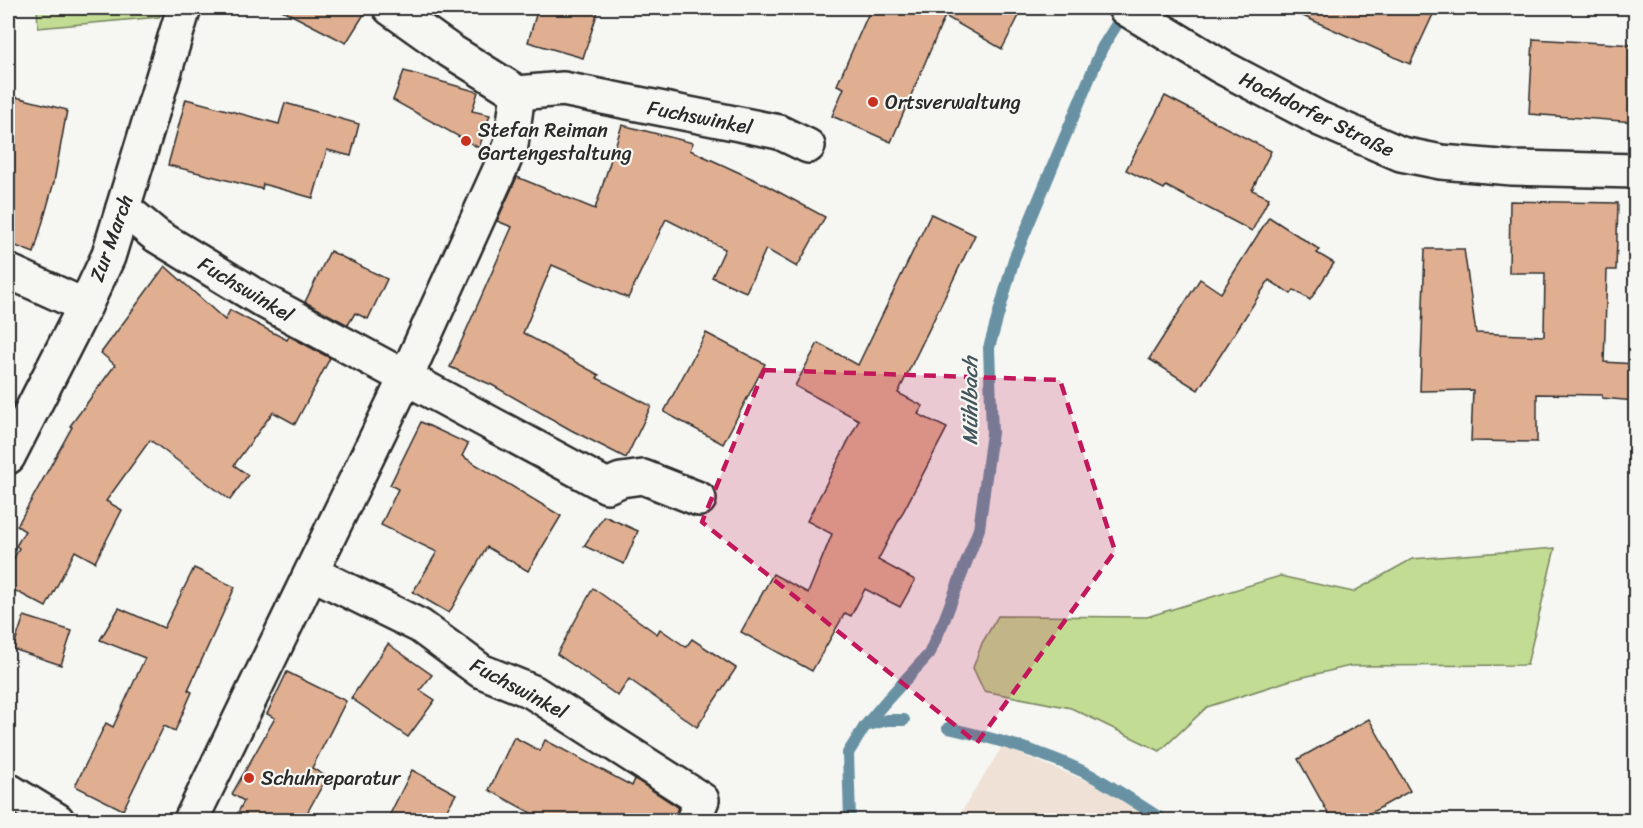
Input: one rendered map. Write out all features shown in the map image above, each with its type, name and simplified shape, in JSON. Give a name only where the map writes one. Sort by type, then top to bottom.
[{"type":"street","name":"Zur March","points":[[8,457],[108,256],[184,8]]},
{"type":"street","points":[[191,820],[405,379],[511,145],[518,93],[449,50],[390,8]]},
{"type":"street","name":"Hochdorfer Straße","points":[[1131,11],[1202,56],[1320,119],[1401,154],[1441,162],[1512,168],[1635,171]]},
{"type":"street","name":"Fuchswinkel","points":[[518,93],[563,89],[779,132],[808,146]]},
{"type":"street","name":"Fuchswinkel","points":[[123,208],[157,236],[262,300],[607,486],[621,480],[642,477],[699,499]]},
{"type":"street","points":[[8,271],[85,306]]},
{"type":"street","name":"Fuchswinkel","points":[[312,573],[420,626],[481,671],[534,692],[702,800],[693,820]]},
{"type":"street","points":[[8,790],[57,820]]},
{"type":"highlighted area","points":[[764,370],[1060,380],[1115,551],[977,743],[702,522]]},
{"type":"shaded area","points":[[1002,747],[1092,783],[1154,820],[956,820]]},
{"type":"green space","points":[[37,8],[163,8],[159,17],[38,28]]},
{"type":"green space","points":[[1555,548],[1527,665],[1350,666],[1291,680],[1207,707],[1160,751],[1071,708],[984,691],[973,668],[982,643],[998,616],[1147,617],[1280,576],[1353,592],[1412,559]]},
{"type":"building","points":[[278,8],[368,8],[346,43]]},
{"type":"building","points":[[538,8],[599,8],[583,58],[528,42]]},
{"type":"building","points":[[871,8],[1023,8],[1002,49],[945,16],[891,142],[832,116],[844,88],[837,85]]},
{"type":"building","points":[[1285,8],[1436,8],[1410,64]]},
{"type":"building","points":[[1533,39],[1635,45],[1635,122],[1529,114]]},
{"type":"building","points":[[404,71],[478,92],[472,111],[490,115],[479,148],[393,100]]},
{"type":"building","points":[[8,95],[67,110],[54,182],[34,253],[8,243]]},
{"type":"building","points":[[1165,96],[1271,151],[1252,190],[1269,198],[1252,231],[1166,186],[1164,189],[1126,170]]},
{"type":"building","points":[[186,99],[279,124],[285,103],[359,124],[351,156],[327,150],[313,198],[263,184],[262,189],[168,165]]},
{"type":"building","points":[[622,125],[693,143],[690,150],[764,184],[825,217],[797,267],[766,249],[746,292],[712,277],[725,249],[666,219],[628,298],[552,265],[523,333],[599,375],[597,378],[651,406],[626,458],[492,385],[450,367],[512,227],[497,221],[517,177],[595,209]]},
{"type":"building","points":[[1510,201],[1618,203],[1616,270],[1607,270],[1604,362],[1635,364],[1635,401],[1602,398],[1602,395],[1537,394],[1537,442],[1471,441],[1473,390],[1420,391],[1425,249],[1464,249],[1476,333],[1544,336],[1545,273],[1509,273]]},
{"type":"building","points":[[931,214],[975,235],[898,393],[923,406],[918,414],[947,428],[878,560],[915,580],[900,607],[865,589],[851,616],[845,613],[812,671],[741,632],[773,574],[808,593],[832,534],[807,521],[859,420],[795,386],[818,343],[858,365]]},
{"type":"building","points":[[1269,217],[1320,250],[1317,253],[1334,263],[1310,300],[1294,290],[1291,294],[1269,280],[1198,390],[1149,359],[1200,279],[1221,293]]},
{"type":"building","points":[[330,251],[387,279],[368,319],[355,313],[348,325],[305,302]]},
{"type":"building","points":[[165,266],[225,320],[230,310],[287,340],[289,336],[330,358],[295,424],[273,412],[234,465],[248,475],[230,500],[150,440],[106,501],[122,510],[95,562],[75,551],[46,607],[8,587],[8,571],[19,548],[16,546],[25,531],[17,526],[72,427],[70,426],[115,365],[101,353]]},
{"type":"building","points":[[706,333],[765,364],[723,444],[664,412]]},
{"type":"building","points":[[421,422],[468,444],[462,456],[561,516],[528,571],[487,547],[449,613],[413,592],[437,552],[381,525],[398,489],[390,485]]},
{"type":"building","points":[[604,516],[638,531],[624,564],[584,546]]},
{"type":"building","points":[[194,568],[235,587],[188,690],[192,692],[175,731],[164,726],[123,810],[75,786],[106,723],[113,727],[145,658],[100,640],[119,608],[164,628]]},
{"type":"building","points":[[593,588],[657,634],[660,629],[686,647],[692,639],[736,668],[697,727],[629,679],[618,696],[557,654]]},
{"type":"building","points":[[24,616],[72,631],[61,665],[13,649]]},
{"type":"building","points":[[388,644],[432,675],[420,690],[435,700],[408,737],[351,698]]},
{"type":"building","points":[[287,672],[346,701],[312,768],[327,777],[303,820],[234,820],[244,801],[232,794],[275,718],[267,714]]},
{"type":"building","points":[[1369,719],[1410,791],[1358,820],[1332,820],[1298,759]]},
{"type":"building","points":[[514,737],[540,751],[545,740],[632,786],[635,779],[678,807],[674,820],[544,820],[489,790]]},
{"type":"building","points":[[412,770],[456,794],[441,820],[387,820]]},
{"type":"waterway","name":"Mühlbach","points":[[850,820],[848,753],[865,726],[929,654],[979,529],[992,433],[989,348],[1014,259],[1102,48],[1125,11]]},
{"type":"waterway","points":[[865,726],[887,720],[904,720]]},
{"type":"waterway","points":[[948,728],[1005,742],[1079,769],[1122,793],[1163,820]]},
{"type":"place","name":"Ortsverwaltung","points":[[873,102]]},
{"type":"place","name":"Stefan Reiman Gartengestaltung","points":[[466,141]]},
{"type":"place","name":"Schuhreparatur","points":[[249,778]]}]
